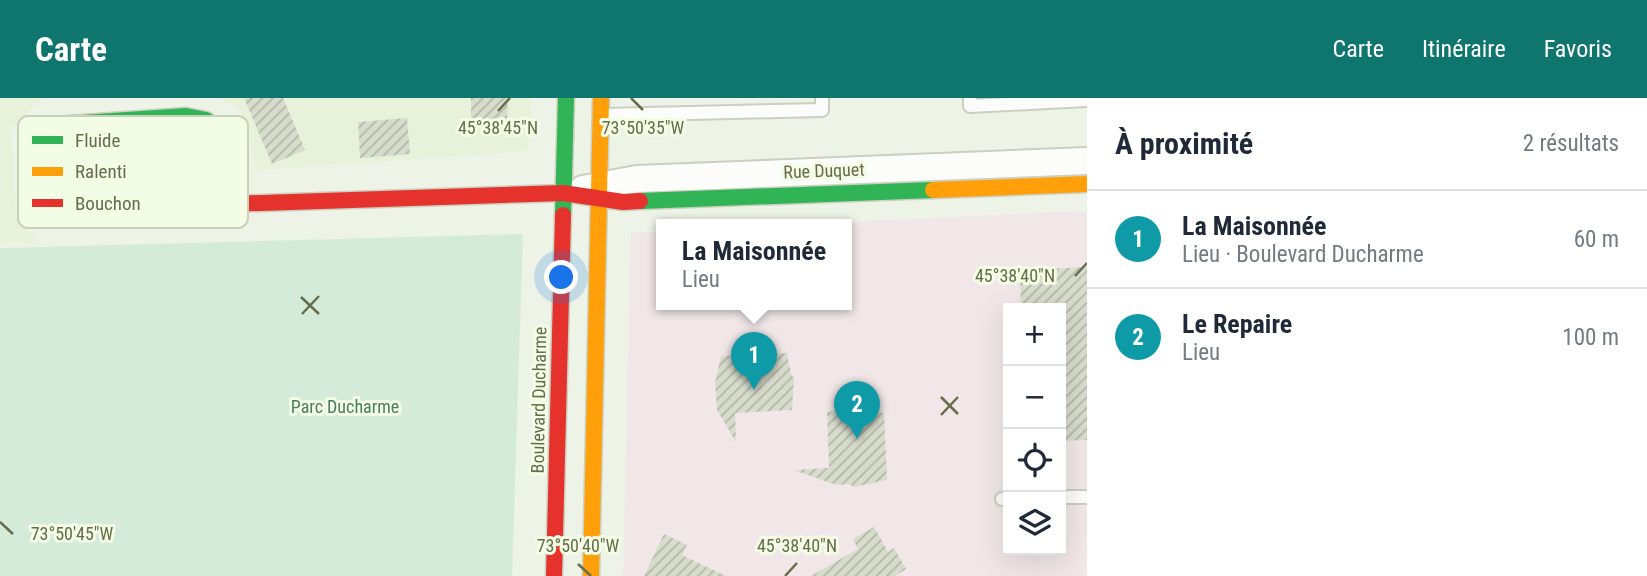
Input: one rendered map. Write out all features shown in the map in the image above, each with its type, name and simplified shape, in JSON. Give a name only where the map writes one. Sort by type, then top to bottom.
[{"type":"street","name":"Boulevard Ducharme","points":[[554,576],[566,98]]},
{"type":"street","points":[[591,576],[601,98]]},
{"type":"street","name":"Rue Duquet","points":[[248,203],[598,192],[637,179],[1087,161]]},
{"type":"street","name":"Rue Duquet","points":[[598,192],[623,202],[1087,184]]},
{"type":"lane","points":[[600,115],[822,110],[822,98]]},
{"type":"lane","points":[[970,98],[970,106],[1087,100]]},
{"type":"lane","points":[[1066,498],[1087,497]]},
{"type":"shaded area","points":[[0,98],[42,98],[23,116],[18,116],[18,121],[11,128],[18,228],[27,228],[38,242],[0,243]]},
{"type":"shaded area","points":[[221,98],[531,98],[529,151],[257,170],[248,137],[248,116],[242,116],[241,111]]},
{"type":"shaded area","points":[[1087,211],[1087,576],[623,576],[631,233],[656,232],[656,310],[852,310],[852,222]]},
{"type":"green space","name":"Parc Ducharme","points":[[523,234],[512,576],[0,576],[0,248]]},
{"type":"building","points":[[244,98],[283,98],[305,150],[272,164]]},
{"type":"building","points":[[471,98],[508,98],[507,124],[471,124]]},
{"type":"building","points":[[407,118],[410,154],[360,158],[358,122]]},
{"type":"building","points":[[1087,267],[1087,440],[1066,441],[1066,303],[1021,303],[1020,270]]},
{"type":"building","points":[[787,353],[794,378],[792,410],[735,413],[736,442],[717,410],[715,383],[721,356]]},
{"type":"building","points":[[859,408],[863,411],[884,413],[887,480],[854,487],[849,484],[836,485],[794,470],[829,468],[827,412]]},
{"type":"building","points":[[874,527],[888,552],[894,548],[906,569],[895,576],[811,576],[858,549],[853,539]]},
{"type":"building","points":[[664,534],[687,545],[682,555],[726,576],[644,576]]},
{"type":"traffic: fast","points":[[563,215],[566,98]]},
{"type":"traffic: fast","points":[[640,201],[933,190]]},
{"type":"traffic: slow","points":[[591,576],[601,98]]},
{"type":"traffic: slow","points":[[933,190],[1087,184]]},
{"type":"traffic: jam","points":[[248,203],[563,193],[623,202],[640,201]]},
{"type":"traffic: jam","points":[[554,576],[563,215]]},
{"type":"place","name":"La Maisonnée","points":[[754,390]]},
{"type":"place","name":"Le Repaire","points":[[857,439]]}]
